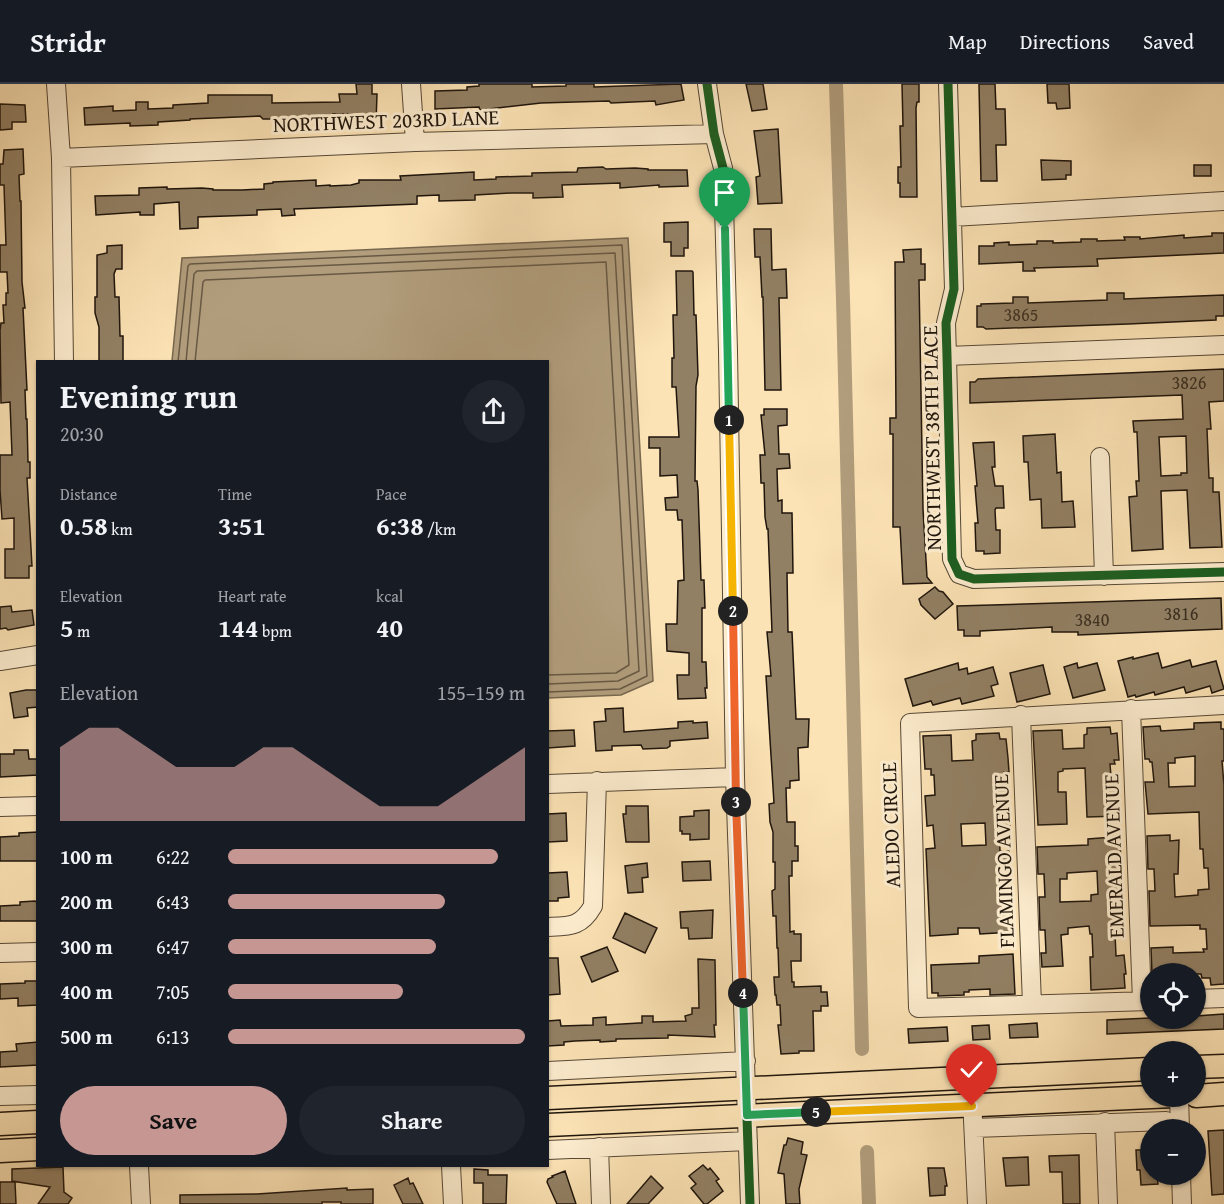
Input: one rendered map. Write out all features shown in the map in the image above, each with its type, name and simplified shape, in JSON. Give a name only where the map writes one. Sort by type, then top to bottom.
[{"type":"main road","points":[[1206,1067],[1224,1066]]},
{"type":"main road","points":[[549,1098],[1140,1070]]},
{"type":"main road","points":[[1206,1095],[1224,1094]]},
{"type":"main road","points":[[549,1125],[1140,1098]]},
{"type":"main road","points":[[0,1124],[36,1122]]},
{"type":"main road","points":[[0,1151],[36,1149]]},
{"type":"street","points":[[56,84],[61,158],[64,360]]},
{"type":"street","points":[[411,84],[415,142]]},
{"type":"street","points":[[706,84],[714,134],[723,168],[735,777],[750,1204]]},
{"type":"street","name":"NORTHWEST 38TH PLACE","points":[[948,84],[954,290],[946,323],[952,559],[959,574],[974,579],[1104,576]]},
{"type":"street","name":"NORTHWEST 203RD LANE","points":[[61,158],[415,142],[714,134]]},
{"type":"street","points":[[952,217],[1224,201]]},
{"type":"street","points":[[947,356],[1224,345]]},
{"type":"street","points":[[1100,458],[1104,576],[1224,572]]},
{"type":"street","points":[[0,661],[36,655]]},
{"type":"street","name":"ALEDO CIRCLE","points":[[1140,1001],[918,1008],[910,723],[1224,705]]},
{"type":"street","name":"EMERALD AVENUE","points":[[1131,710],[1144,963]]},
{"type":"street","name":"FLAMINGO AVENUE","points":[[1021,715],[1032,1004]]},
{"type":"street","points":[[549,784],[735,777]]},
{"type":"street","points":[[549,927],[574,925],[587,917],[593,906],[597,781]]},
{"type":"street","points":[[0,807],[36,806]]},
{"type":"street","points":[[0,953],[36,952]]},
{"type":"street","points":[[1206,999],[1224,998]]},
{"type":"street","points":[[549,1071],[746,1061]]},
{"type":"street","points":[[971,1078],[977,1204]]},
{"type":"street","points":[[0,1096],[36,1095]]},
{"type":"street","points":[[974,1128],[1105,1122],[1140,1124]]},
{"type":"street","points":[[1105,1122],[1108,1204]]},
{"type":"street","points":[[549,1150],[748,1141]]},
{"type":"street","points":[[599,1147],[601,1204]]},
{"type":"street","points":[[140,1167],[141,1204]]},
{"type":"street","points":[[451,1167],[453,1204]]},
{"type":"street","points":[[1181,1185],[1182,1204]]},
{"type":"water","points":[[628,238],[653,681],[621,695],[549,698],[549,360],[172,360],[182,258]]},
{"type":"building","points":[[356,84],[372,84],[372,94],[377,94],[376,123],[359,124],[359,114],[333,114],[333,119],[263,119],[260,116],[190,119],[158,122],[158,125],[130,126],[130,123],[85,125],[84,108],[113,106],[113,111],[136,110],[136,102],[148,102],[148,109],[173,108],[173,105],[208,103],[208,95],[272,95],[272,103],[340,102],[339,94],[357,94]]},
{"type":"building","points":[[479,84],[532,84],[532,87],[594,84],[594,87],[681,84],[684,100],[656,105],[655,101],[611,103],[609,101],[541,103],[480,110],[479,107],[435,109],[435,91],[467,90],[467,87],[479,86]]},
{"type":"building","points":[[746,84],[763,84],[767,109],[752,111]]},
{"type":"building","points":[[902,84],[919,84],[919,102],[916,108],[917,197],[900,197],[900,183],[898,183],[898,167],[901,167],[900,126],[903,126]]},
{"type":"building","points":[[979,84],[995,84],[996,109],[1005,109],[1006,145],[996,145],[997,181],[981,181]]},
{"type":"building","points":[[1047,84],[1069,84],[1070,108],[1057,109],[1056,103],[1048,103]]},
{"type":"building","points":[[0,104],[25,105],[26,122],[12,122],[12,129],[0,130]]},
{"type":"building","points":[[778,129],[782,203],[758,204],[756,177],[760,176],[754,131]]},
{"type":"building","points":[[23,149],[24,174],[19,175],[22,282],[25,308],[23,308],[26,419],[28,462],[30,462],[30,478],[27,478],[32,566],[29,566],[29,578],[5,578],[5,549],[14,549],[14,518],[2,519],[0,490],[0,455],[12,455],[10,402],[1,403],[0,330],[1,323],[4,323],[3,305],[6,305],[6,293],[8,293],[7,272],[0,272],[0,245],[6,245],[4,185],[0,185],[0,164],[3,164],[4,150]]},
{"type":"building","points":[[1041,160],[1071,161],[1071,175],[1066,175],[1066,179],[1042,180]]},
{"type":"building","points":[[1194,165],[1211,165],[1211,176],[1194,176]]},
{"type":"building","points":[[603,167],[606,169],[687,170],[688,186],[659,187],[659,185],[620,188],[620,183],[562,185],[563,197],[533,198],[533,193],[511,193],[475,195],[475,200],[439,201],[439,195],[417,196],[417,204],[294,209],[295,215],[282,216],[281,209],[257,210],[257,215],[198,217],[198,228],[180,229],[179,202],[154,204],[154,215],[140,215],[140,212],[96,215],[95,196],[139,195],[139,188],[242,190],[264,189],[264,184],[273,182],[316,180],[316,186],[351,185],[359,183],[359,180],[401,180],[400,176],[474,172],[474,180],[532,176],[532,173],[577,172],[578,168]]},
{"type":"building","points":[[688,222],[688,248],[684,248],[684,256],[671,256],[671,242],[664,242],[664,223]]},
{"type":"building","points":[[754,229],[771,229],[772,270],[786,269],[787,298],[779,298],[781,390],[765,390],[763,297],[760,257],[755,257]]},
{"type":"building","points":[[1212,233],[1224,233],[1224,253],[1097,259],[1098,266],[1034,268],[1035,271],[1023,271],[1023,262],[979,264],[979,246],[994,246],[994,243],[1037,244],[1037,241],[1081,242],[1081,239],[1125,240],[1124,237],[1140,237],[1140,239],[1184,235],[1184,238],[1212,236]]},
{"type":"building","points":[[122,245],[122,269],[116,269],[114,274],[115,297],[119,297],[123,360],[99,360],[99,327],[95,313],[97,255],[107,253],[107,246]]},
{"type":"building","points":[[921,249],[921,264],[925,264],[925,280],[919,280],[923,509],[927,577],[932,583],[903,584],[900,527],[893,527],[893,434],[890,434],[890,418],[896,418],[895,262],[904,262],[903,250]]},
{"type":"building","points":[[676,271],[693,272],[698,375],[695,481],[697,481],[698,490],[701,580],[704,580],[702,662],[706,662],[706,698],[678,699],[677,675],[689,675],[689,653],[667,651],[666,624],[677,624],[678,581],[684,580],[682,520],[678,520],[677,510],[666,510],[665,498],[678,497],[677,475],[660,476],[660,448],[649,448],[649,437],[679,437],[676,387],[672,387],[673,315],[677,315]]},
{"type":"building","points":[[1107,293],[1124,293],[1124,299],[1224,295],[1224,316],[1216,316],[1216,320],[1128,324],[986,329],[977,327],[977,306],[981,304],[1013,303],[1013,297],[1028,297],[1028,303],[1107,300]]},
{"type":"building","points":[[1224,369],[1224,401],[1209,402],[1211,429],[1207,429],[1209,478],[1213,478],[1213,492],[1219,492],[1222,547],[1190,548],[1187,490],[1161,491],[1163,549],[1132,551],[1129,497],[1137,496],[1136,481],[1139,481],[1137,432],[1134,432],[1133,421],[1183,419],[1182,395],[970,403],[970,382],[978,379]],"holes":[[[1186,436],[1187,473],[1161,476],[1159,437]]]},
{"type":"building","points":[[764,409],[787,409],[787,425],[778,426],[779,454],[789,454],[790,468],[777,469],[778,501],[782,500],[782,513],[792,513],[793,573],[787,573],[788,632],[792,632],[796,719],[809,719],[808,747],[798,748],[799,780],[790,781],[790,788],[786,788],[787,822],[795,822],[795,846],[798,846],[798,861],[792,861],[792,876],[789,876],[790,932],[801,934],[801,961],[791,961],[792,982],[794,982],[794,987],[821,986],[821,992],[827,992],[828,1006],[821,1006],[821,1011],[813,1011],[814,1051],[781,1054],[778,1025],[781,1025],[780,1005],[777,1005],[774,977],[779,977],[776,916],[773,916],[772,891],[775,889],[775,862],[773,862],[773,832],[769,804],[774,803],[766,676],[771,676],[767,632],[772,632],[768,529],[765,517],[764,483],[761,483],[760,455],[765,455],[761,415],[764,415]]},
{"type":"building","points":[[1055,434],[1057,473],[1061,472],[1062,502],[1073,501],[1075,527],[1042,528],[1041,499],[1030,500],[1028,462],[1024,462],[1023,436]]},
{"type":"building","points":[[994,442],[995,467],[992,467],[995,486],[1003,486],[1004,508],[995,510],[996,530],[1000,530],[1000,553],[984,554],[984,551],[976,551],[975,523],[978,523],[975,486],[977,486],[973,443]]},
{"type":"building","points":[[935,587],[943,592],[953,604],[935,619],[921,605],[919,599]]},
{"type":"building","points":[[1221,598],[1222,629],[1078,635],[1078,632],[1052,632],[1052,627],[980,631],[980,636],[964,636],[964,630],[958,630],[957,606]]},
{"type":"building","points":[[11,606],[12,612],[32,610],[34,625],[8,630],[0,629],[0,607]]},
{"type":"building","points":[[1158,653],[1162,668],[1190,660],[1192,667],[1216,661],[1224,689],[1212,693],[1210,686],[1186,693],[1184,687],[1155,695],[1154,692],[1128,697],[1118,661]]},
{"type":"building","points":[[958,663],[959,670],[967,668],[968,674],[993,667],[998,684],[991,686],[994,696],[962,704],[960,698],[933,705],[931,701],[913,706],[905,679]]},
{"type":"building","points":[[1077,663],[1078,668],[1097,663],[1105,690],[1073,698],[1064,667]]},
{"type":"building","points":[[1043,665],[1050,694],[1017,702],[1010,673]]},
{"type":"building","points":[[36,690],[36,707],[27,708],[28,716],[14,718],[10,693]]},
{"type":"building","points":[[623,708],[624,732],[678,728],[678,722],[707,722],[708,738],[670,741],[670,746],[667,748],[643,749],[641,745],[612,746],[612,750],[596,751],[594,722],[606,721],[605,709]]},
{"type":"building","points":[[1221,722],[1221,729],[1224,729],[1224,761],[1222,761],[1224,984],[1211,985],[1210,978],[1206,978],[1206,963],[1152,963],[1151,948],[1173,947],[1173,953],[1204,952],[1203,949],[1207,949],[1206,929],[1200,929],[1200,925],[1150,926],[1149,891],[1155,891],[1154,869],[1148,869],[1147,836],[1170,835],[1170,841],[1179,840],[1178,874],[1174,874],[1175,897],[1198,895],[1198,890],[1209,889],[1208,868],[1204,868],[1203,849],[1200,849],[1199,812],[1148,814],[1145,782],[1154,782],[1152,762],[1145,759],[1143,727],[1160,726],[1161,731],[1194,729],[1194,723]],"holes":[[[1195,756],[1195,786],[1169,787],[1168,763],[1175,763],[1175,758]]]},
{"type":"building","points":[[1110,727],[1111,734],[1117,733],[1119,760],[1114,760],[1115,764],[1110,764],[1112,789],[1118,789],[1120,816],[1087,817],[1085,768],[1063,769],[1058,772],[1058,792],[1066,792],[1067,824],[1038,825],[1033,731],[1062,730],[1063,749],[1084,748],[1084,735],[1087,734],[1087,728]]},
{"type":"building","points":[[574,730],[575,746],[549,748],[549,731]]},
{"type":"building","points":[[999,733],[1000,739],[1006,739],[1009,772],[1004,772],[1010,827],[999,827],[1000,851],[1009,851],[1012,881],[1004,881],[1005,905],[1012,905],[1013,932],[980,934],[979,928],[958,928],[958,934],[930,936],[926,849],[935,848],[933,825],[927,826],[925,796],[935,795],[934,775],[931,775],[931,769],[925,769],[923,736],[951,735],[952,761],[973,760],[972,741],[976,740],[976,734]],"holes":[[[985,823],[986,845],[962,846],[961,824]]]},
{"type":"building","points":[[14,750],[28,750],[29,759],[36,759],[36,775],[0,777],[0,754],[14,754]]},
{"type":"building","points":[[626,806],[648,806],[649,842],[626,842],[623,814],[626,814]]},
{"type":"building","points":[[709,810],[709,839],[690,840],[690,834],[682,834],[680,817],[694,816],[694,811]]},
{"type":"building","points":[[566,813],[567,841],[549,842],[549,814]]},
{"type":"building","points":[[36,832],[36,861],[0,861],[0,837],[19,836],[19,833]]},
{"type":"building","points":[[1113,837],[1113,844],[1120,844],[1122,876],[1117,876],[1123,932],[1115,933],[1116,956],[1124,955],[1125,988],[1091,990],[1090,957],[1093,957],[1092,934],[1090,934],[1089,926],[1068,928],[1068,934],[1061,935],[1063,966],[1042,967],[1041,953],[1046,953],[1045,930],[1040,930],[1039,897],[1045,897],[1044,874],[1038,874],[1037,847],[1088,845],[1088,839]],"holes":[[[1097,871],[1098,894],[1091,895],[1091,901],[1060,902],[1060,879],[1067,879],[1067,873]]]},
{"type":"building","points":[[710,861],[711,880],[683,881],[682,862]]},
{"type":"building","points":[[647,863],[648,877],[642,878],[643,892],[628,893],[625,866]]},
{"type":"building","points":[[567,872],[569,897],[549,901],[549,873]]},
{"type":"building","points":[[20,902],[36,902],[36,921],[0,921],[0,906],[20,905]]},
{"type":"building","points":[[713,910],[712,938],[689,939],[688,928],[681,928],[680,912]]},
{"type":"building","points":[[625,913],[657,928],[645,953],[613,938]]},
{"type":"building","points":[[607,947],[618,971],[592,982],[581,957]]},
{"type":"building","points":[[1013,954],[1015,994],[990,995],[990,989],[969,990],[969,992],[964,992],[964,995],[938,996],[938,993],[932,993],[931,965],[979,963],[979,956]]},
{"type":"building","points":[[549,958],[558,958],[560,994],[549,995]]},
{"type":"building","points":[[698,959],[715,960],[715,1037],[668,1035],[668,1038],[616,1039],[616,1041],[600,1042],[600,1040],[575,1041],[564,1042],[564,1045],[549,1046],[549,1021],[560,1020],[561,1026],[593,1025],[593,1018],[606,1017],[606,1025],[642,1023],[642,1016],[653,1016],[653,1022],[686,1021],[685,1016],[692,1014],[692,1008],[699,1008]]},
{"type":"building","points":[[25,981],[36,981],[36,1005],[18,1006],[18,998],[0,999],[0,984],[25,983]]},
{"type":"building","points":[[1224,1014],[1224,1029],[1107,1034],[1107,1020],[1140,1018],[1140,1029],[1206,1029],[1206,1015]]},
{"type":"building","points":[[1037,1023],[1038,1037],[1010,1038],[1009,1025]]},
{"type":"building","points":[[989,1025],[990,1039],[973,1040],[972,1026]]},
{"type":"building","points":[[947,1027],[948,1041],[909,1043],[908,1029]]},
{"type":"building","points":[[36,1042],[36,1065],[0,1067],[0,1052],[17,1051],[16,1044]]},
{"type":"building","points":[[1224,1130],[1224,1194],[1212,1195],[1208,1131]]},
{"type":"building","points":[[788,1138],[803,1142],[801,1154],[807,1155],[799,1189],[800,1204],[786,1204],[784,1174],[778,1173],[784,1145]]},
{"type":"building","points":[[1136,1150],[1140,1150],[1140,1170],[1137,1170]]},
{"type":"building","points":[[1079,1155],[1080,1204],[1063,1204],[1062,1172],[1050,1172],[1049,1156]]},
{"type":"building","points":[[1028,1157],[1029,1185],[1006,1186],[1003,1158]]},
{"type":"building","points":[[703,1165],[708,1170],[710,1168],[719,1179],[716,1181],[723,1191],[707,1204],[704,1204],[691,1188],[696,1184],[689,1176]]},
{"type":"building","points":[[63,1167],[64,1192],[72,1198],[68,1204],[38,1204],[50,1187],[12,1181],[12,1169]]},
{"type":"building","points":[[928,1168],[944,1168],[947,1186],[945,1186],[945,1195],[930,1196]]},
{"type":"building","points":[[474,1169],[488,1170],[488,1175],[507,1175],[506,1204],[483,1204],[483,1183],[474,1183]]},
{"type":"building","points":[[565,1171],[576,1204],[557,1204],[547,1182],[552,1176]]},
{"type":"building","points":[[651,1176],[663,1188],[648,1204],[627,1204]]},
{"type":"building","points":[[408,1178],[410,1184],[413,1183],[423,1204],[403,1204],[394,1185]]},
{"type":"building","points":[[0,1182],[15,1182],[16,1204],[0,1204]]},
{"type":"building","points":[[347,1188],[347,1190],[373,1189],[373,1204],[322,1202],[322,1204],[180,1204],[180,1195],[257,1194]]},
{"type":"waterway","points":[[836,84],[862,1049]]},
{"type":"waterway","points":[[867,1152],[869,1204]]},
{"type":"cycle path","points":[[707,84],[714,134],[723,168],[735,777],[750,1204]]},
{"type":"cycle path","points":[[948,84],[954,289],[946,323],[952,559],[959,574],[974,579],[1224,572]]},
{"type":"route","points":[[725,229],[735,777],[747,1115],[972,1106]]}]
